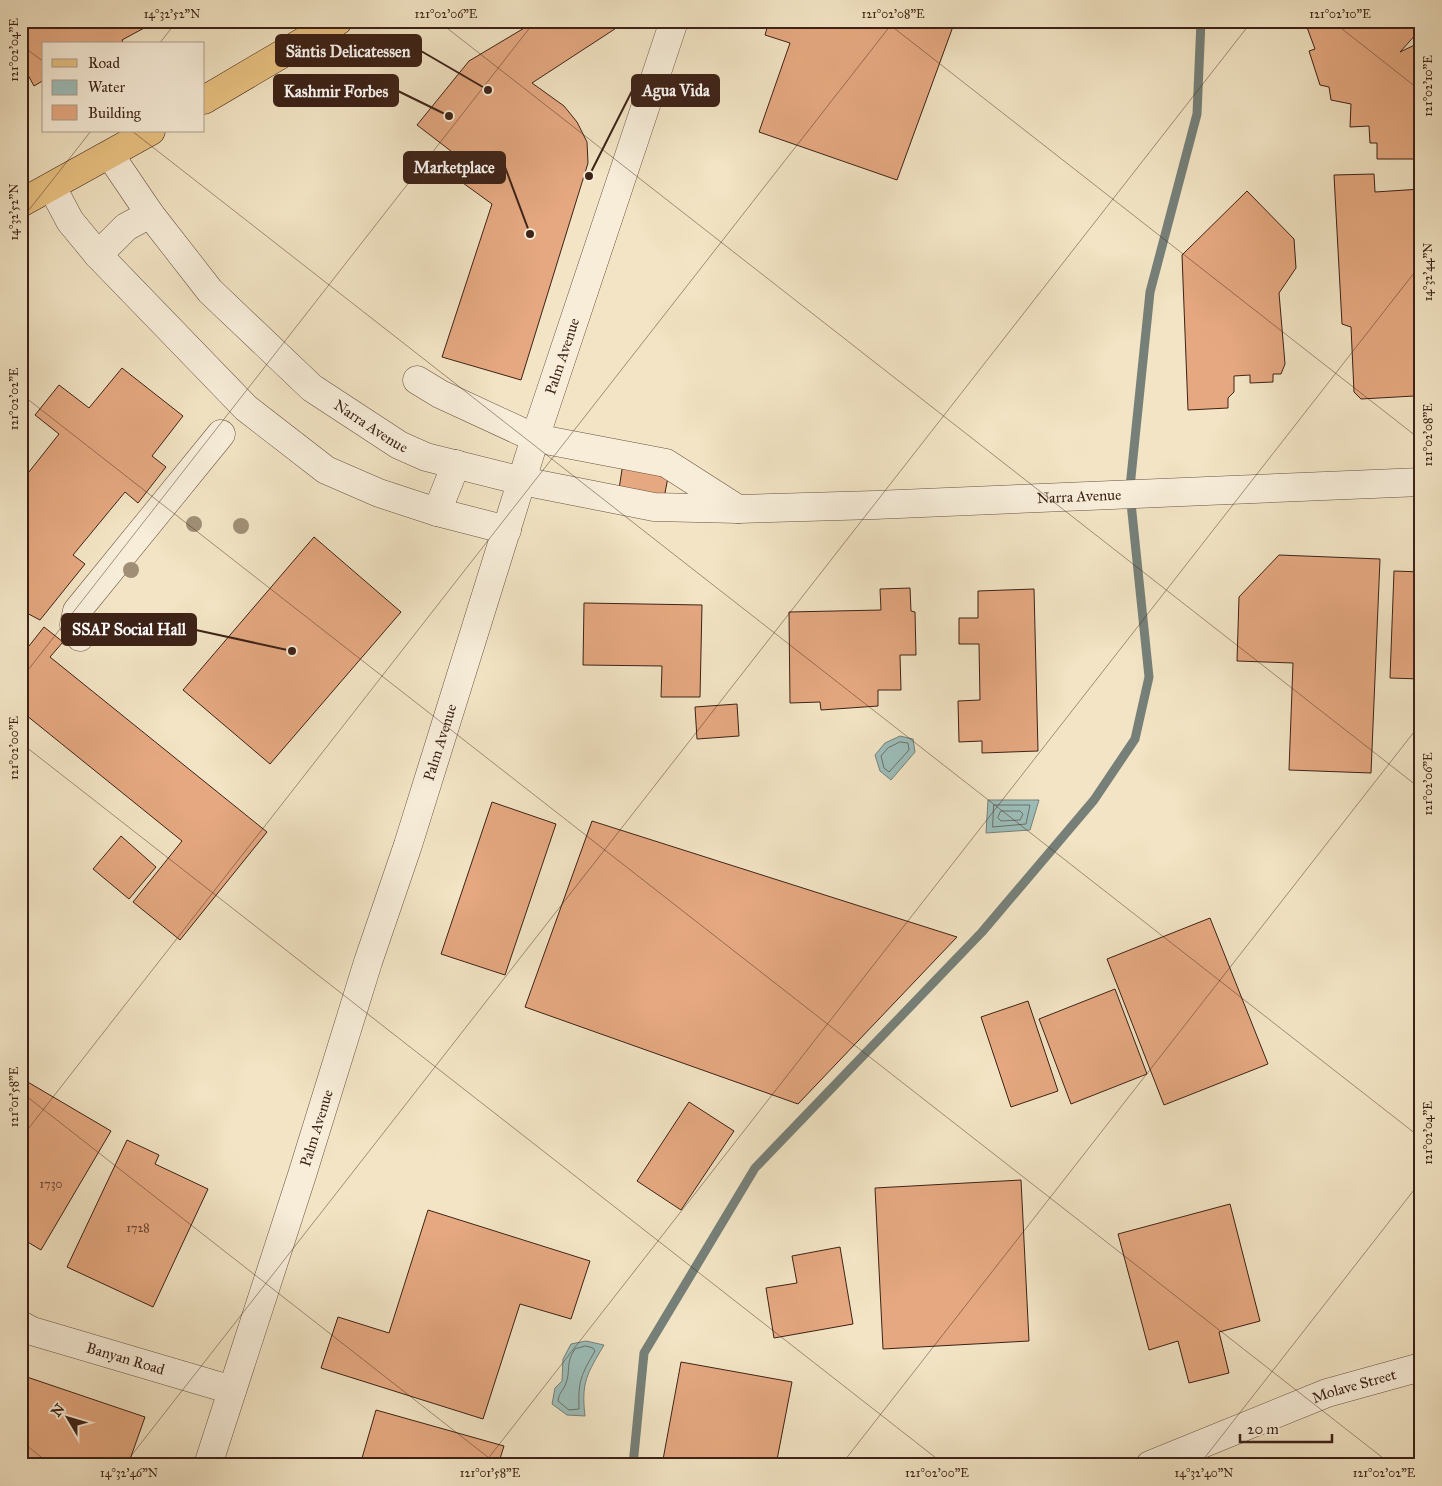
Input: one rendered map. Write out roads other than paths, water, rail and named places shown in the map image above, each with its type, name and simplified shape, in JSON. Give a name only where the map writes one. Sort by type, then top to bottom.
[{"type":"main road","points":[[205,99],[338,21]]},
{"type":"main road","points":[[21,203],[149,132]]},
{"type":"street","name":"Palm Avenue","points":[[208,1465],[506,530],[674,21]]},
{"type":"street","name":"Narra Avenue","points":[[110,155],[150,214],[210,291],[312,388],[399,446],[426,457],[522,481],[654,507],[738,509],[923,504],[1421,482]]},
{"type":"street","points":[[52,187],[70,221],[98,255],[246,408],[326,470],[379,493],[437,512],[506,530]]},
{"type":"street","points":[[98,255],[126,227],[150,214]]},
{"type":"street","points":[[417,380],[440,394],[536,438],[666,463],[738,509]]},
{"type":"street","points":[[80,637],[74,624],[77,611],[221,434]]},
{"type":"street","points":[[437,512],[456,464]]},
{"type":"street","name":"Banyan Road","points":[[21,1325],[32,1331],[232,1390]]},
{"type":"street","name":"Molave Street","points":[[1150,1465],[1327,1393],[1421,1367]]},
{"type":"water","points":[[900,736],[913,739],[915,752],[891,780],[880,771],[875,755],[885,743]]},
{"type":"water","points":[[988,800],[1039,800],[1030,830],[986,833]]},
{"type":"water","points":[[586,1341],[604,1345],[589,1371],[584,1395],[585,1416],[567,1415],[552,1404],[555,1388],[562,1381],[563,1359],[571,1344]]},
{"type":"waterway","points":[[1130,487],[1150,292],[1197,114],[1201,21]]},
{"type":"waterway","points":[[633,1465],[644,1353],[755,1168],[982,932],[1094,800],[1135,739],[1149,677],[1131,503]]},
{"type":"place","name":"Säntis Delicatessen","points":[[488,90]]},
{"type":"place","name":"Kashmir Forbes","points":[[449,116]]},
{"type":"place","name":"Agua Vida","points":[[589,176]]},
{"type":"place","name":"Marketplace","points":[[530,234]]},
{"type":"place","name":"SSAP Social Hall","points":[[292,651]]}]
